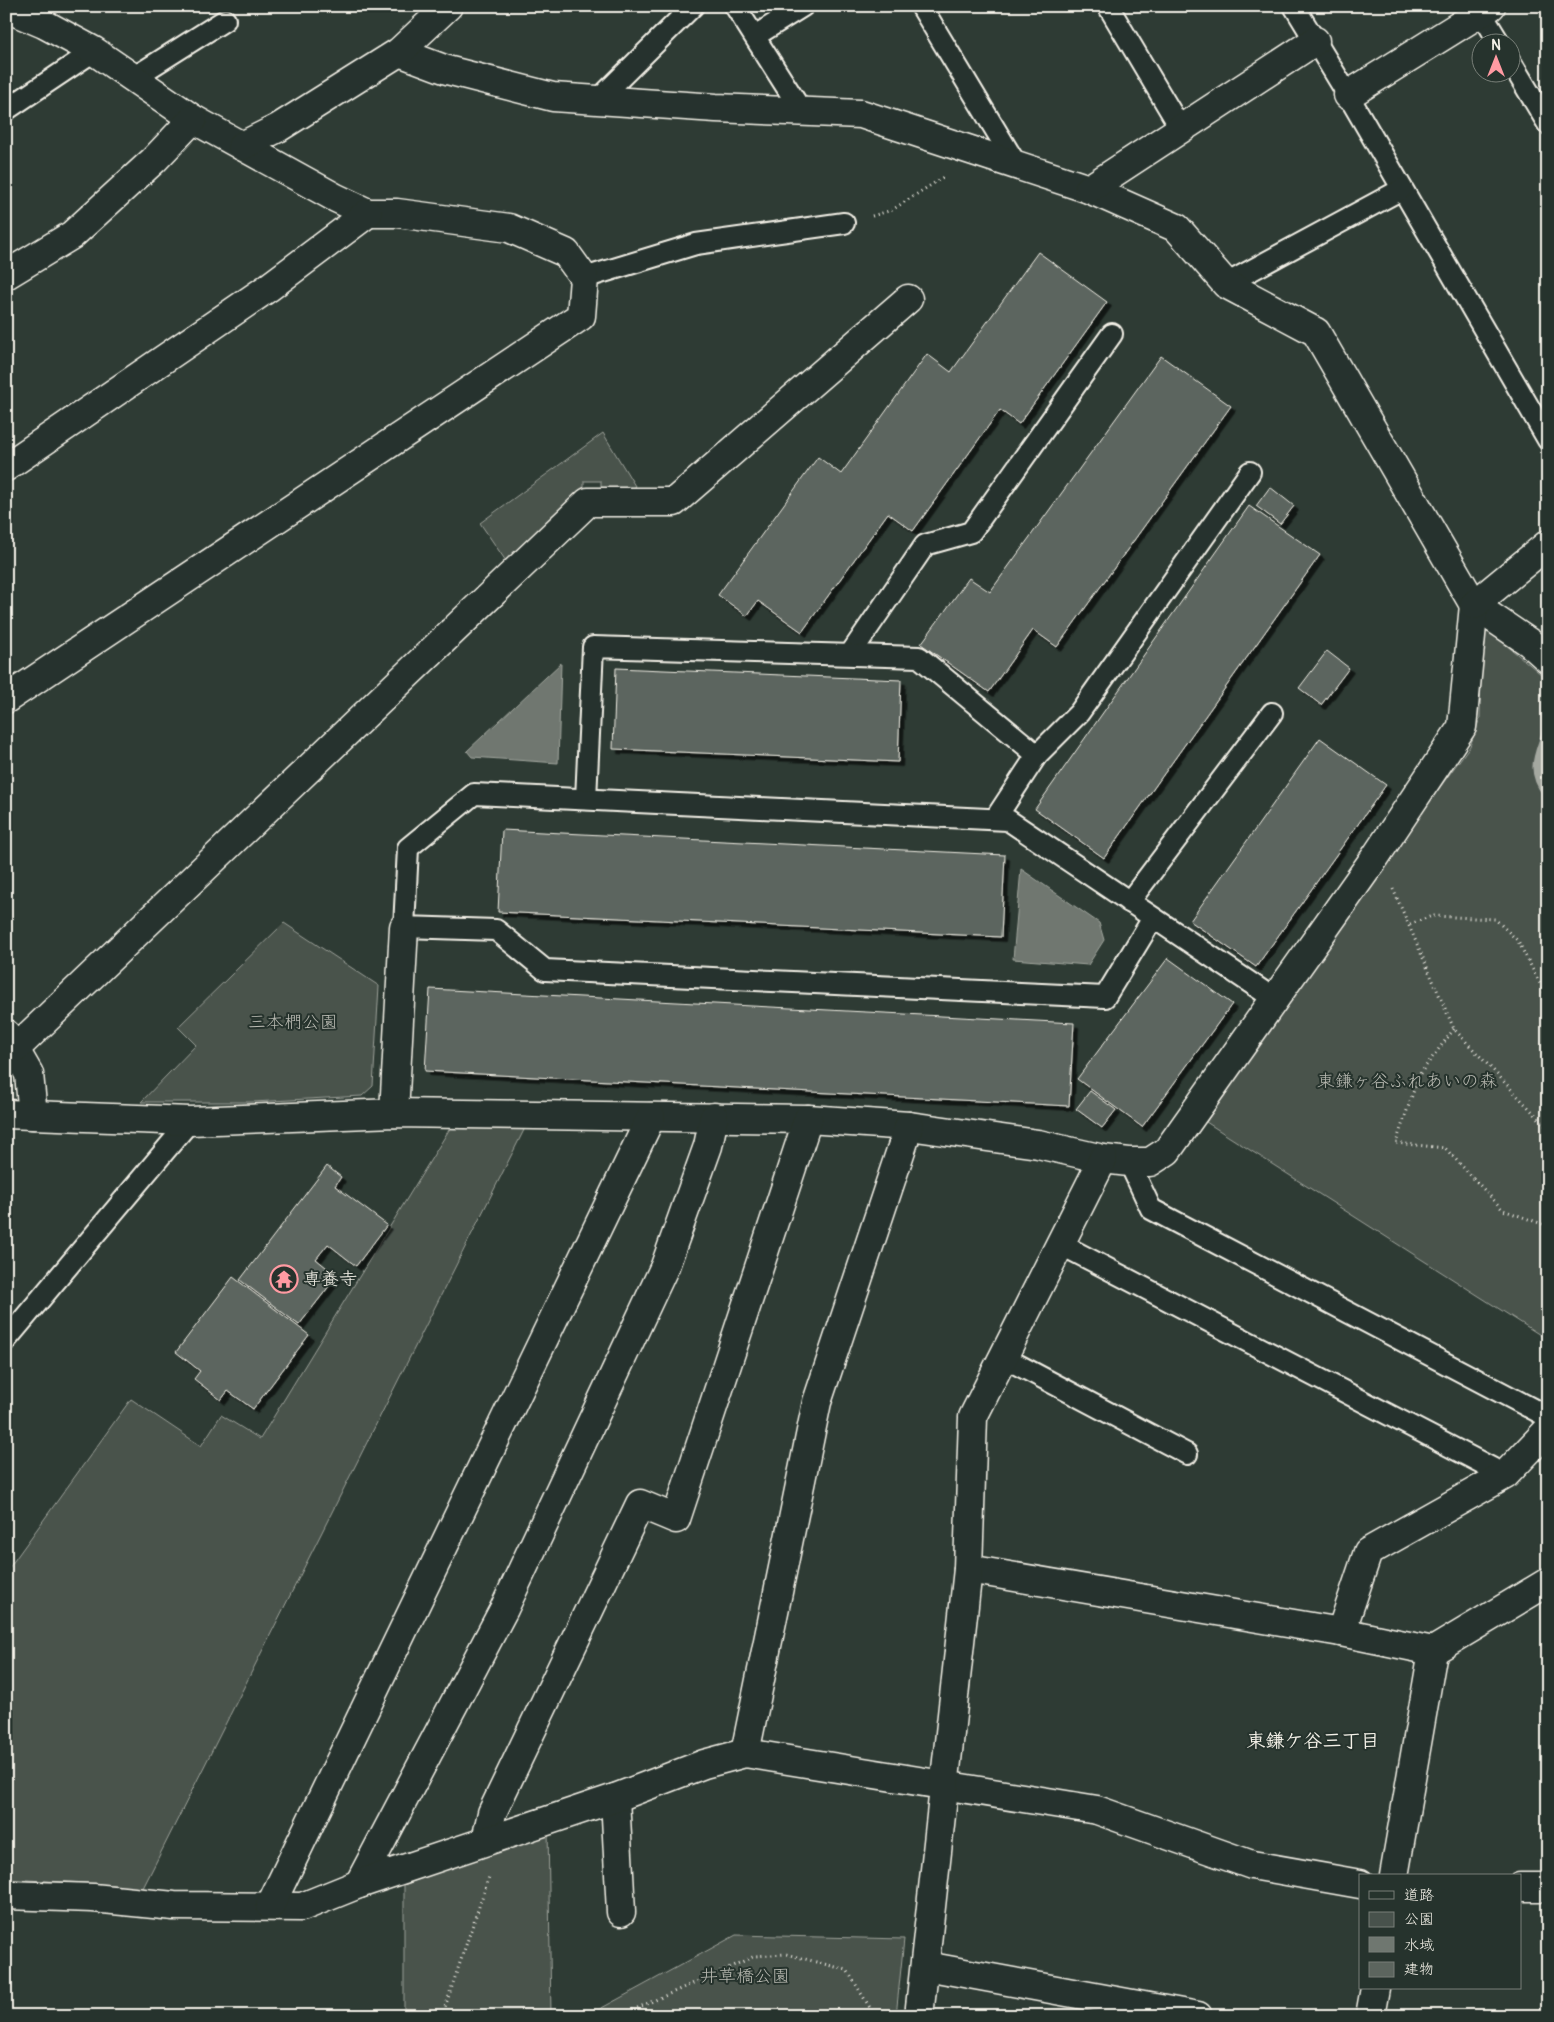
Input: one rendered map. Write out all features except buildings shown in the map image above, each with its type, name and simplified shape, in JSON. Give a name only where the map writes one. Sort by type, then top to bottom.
[{"type":"street","points":[[242,146],[278,128],[398,52],[448,6]]},
{"type":"street","points":[[6,8],[44,24],[94,51],[193,119],[368,213],[397,213],[509,228],[566,253],[584,278],[581,316],[6,699]]},
{"type":"street","points":[[1348,95],[1483,8]]},
{"type":"street","points":[[1089,189],[1314,41]]},
{"type":"street","points":[[398,52],[447,70],[552,97],[716,108],[801,110],[861,114],[1089,189],[1178,228],[1226,284],[1316,332],[1474,605],[1530,643],[1548,659]]},
{"type":"street","points":[[6,275],[72,235],[154,160],[193,119]]},
{"type":"street","points":[[6,467],[268,288],[368,213]]},
{"type":"street","points":[[33,1115],[29,1074],[11,1041],[588,502],[674,502],[908,299]]},
{"type":"street","points":[[6,1114],[190,1121],[394,1113],[808,1119],[909,1126],[1038,1144],[1116,1161],[1150,1162],[1167,1151],[1376,856],[1462,727],[1474,605],[1548,544]]},
{"type":"street","points":[[394,1113],[404,927]]},
{"type":"street","points":[[270,1906],[651,1117]]},
{"type":"street","points":[[359,1884],[504,1609],[665,1266],[708,1146],[714,1117]]},
{"type":"street","points":[[495,1837],[492,1813],[640,1504],[676,1519],[808,1119]]},
{"type":"street","points":[[745,1753],[817,1402],[909,1126]]},
{"type":"street","points":[[919,2016],[926,1966],[968,1569],[973,1417],[1060,1244],[1116,1161]]},
{"type":"street","points":[[1342,1632],[1368,1552],[1505,1475],[1548,1430]]},
{"type":"street","points":[[968,1569],[1342,1632],[1433,1651],[1548,1582]]},
{"type":"street","points":[[1394,1874],[1433,1651]]},
{"type":"street","points":[[6,1895],[93,1898],[174,1906],[302,1907],[359,1884],[615,1798],[704,1764],[745,1753],[1097,1810],[1252,1865],[1359,1884]]},
{"type":"street","points":[[615,1798],[621,1912]]},
{"type":"street","points":[[1522,1888],[1548,1887]]},
{"type":"street","points":[[926,1966],[1198,2016]]},
{"type":"street","points":[[1370,2016],[1375,1990]]},
{"type":"lane","points":[[599,99],[694,6]]},
{"type":"lane","points":[[734,6],[801,110]]},
{"type":"lane","points":[[755,36],[803,6]]},
{"type":"lane","points":[[921,6],[1016,164]]},
{"type":"lane","points":[[1108,6],[1182,129]]},
{"type":"lane","points":[[1294,6],[1348,95],[1548,440]]},
{"type":"lane","points":[[1483,8],[1494,32]]},
{"type":"lane","points":[[133,78],[225,20]]},
{"type":"lane","points":[[6,110],[94,51]]},
{"type":"lane","points":[[1522,81],[1548,124]]},
{"type":"lane","points":[[1226,284],[1402,189]]},
{"type":"lane","points":[[584,278],[696,244],[844,223]]},
{"type":"lane","points":[[851,654],[925,545],[971,532],[1112,334]]},
{"type":"lane","points":[[995,819],[1037,755],[1079,713],[1250,472]]},
{"type":"lane","points":[[586,799],[593,647],[919,656],[1037,755]]},
{"type":"lane","points":[[1129,902],[1272,713]]},
{"type":"lane","points":[[1153,918],[1105,997],[545,970],[496,930],[404,927],[408,848],[474,794],[995,819],[1008,820],[1264,992]]},
{"type":"lane","points":[[6,1340],[190,1121]]},
{"type":"lane","points":[[1116,1161],[1151,1209],[1548,1417]]},
{"type":"lane","points":[[1060,1244],[1505,1475]]},
{"type":"lane","points":[[1003,1357],[1188,1454]]},
{"type":"path","points":[[844,223],[892,210],[950,173]]},
{"type":"path","points":[[1387,890],[1394,888],[1454,1029],[1548,1128]]},
{"type":"path","points":[[1410,924],[1432,916],[1495,920],[1518,941],[1548,999]]},
{"type":"path","points":[[1454,1029],[1419,1075],[1396,1143],[1445,1148],[1503,1210],[1548,1226]]},
{"type":"path","points":[[442,2016],[495,1837]]},
{"type":"path","points":[[620,2016],[755,1956],[786,1954],[847,1970],[875,2016]]},
{"type":"green space","points":[[603,433],[638,491],[601,491],[601,481],[584,481],[584,492],[508,564],[480,523]]},
{"type":"green space","name":"東鎌ヶ谷ふれあいの森","points":[[1487,629],[1548,680],[1548,1340],[1206,1122],[1382,867],[1470,746],[1480,718],[1482,633]]},
{"type":"green space","name":"三本椚公園","points":[[284,923],[379,986],[373,1086],[362,1096],[253,1102],[141,1102],[196,1045],[178,1027]]},
{"type":"green space","points":[[452,1125],[526,1126],[142,1890],[86,1883],[6,1879],[6,1572],[131,1399],[201,1446],[221,1415],[260,1439]]},
{"type":"green space","name":"井草橋公園","points":[[548,1829],[551,2015],[598,2010],[736,1935],[904,1939],[896,2016],[404,2016],[404,1885]]},
{"type":"water","points":[[561,663],[558,763],[472,757],[467,751]]},
{"type":"water","points":[[1021,869],[1099,923],[1104,940],[1088,965],[1013,959]]},
{"type":"waterway","points":[[1548,730],[1538,762],[1539,777],[1548,793]]},
{"type":"place","name":"専養寺","points":[[284,1279]]},
{"type":"district","name":"東鎌ケ谷三丁目","points":[[1313,1740]]}]
